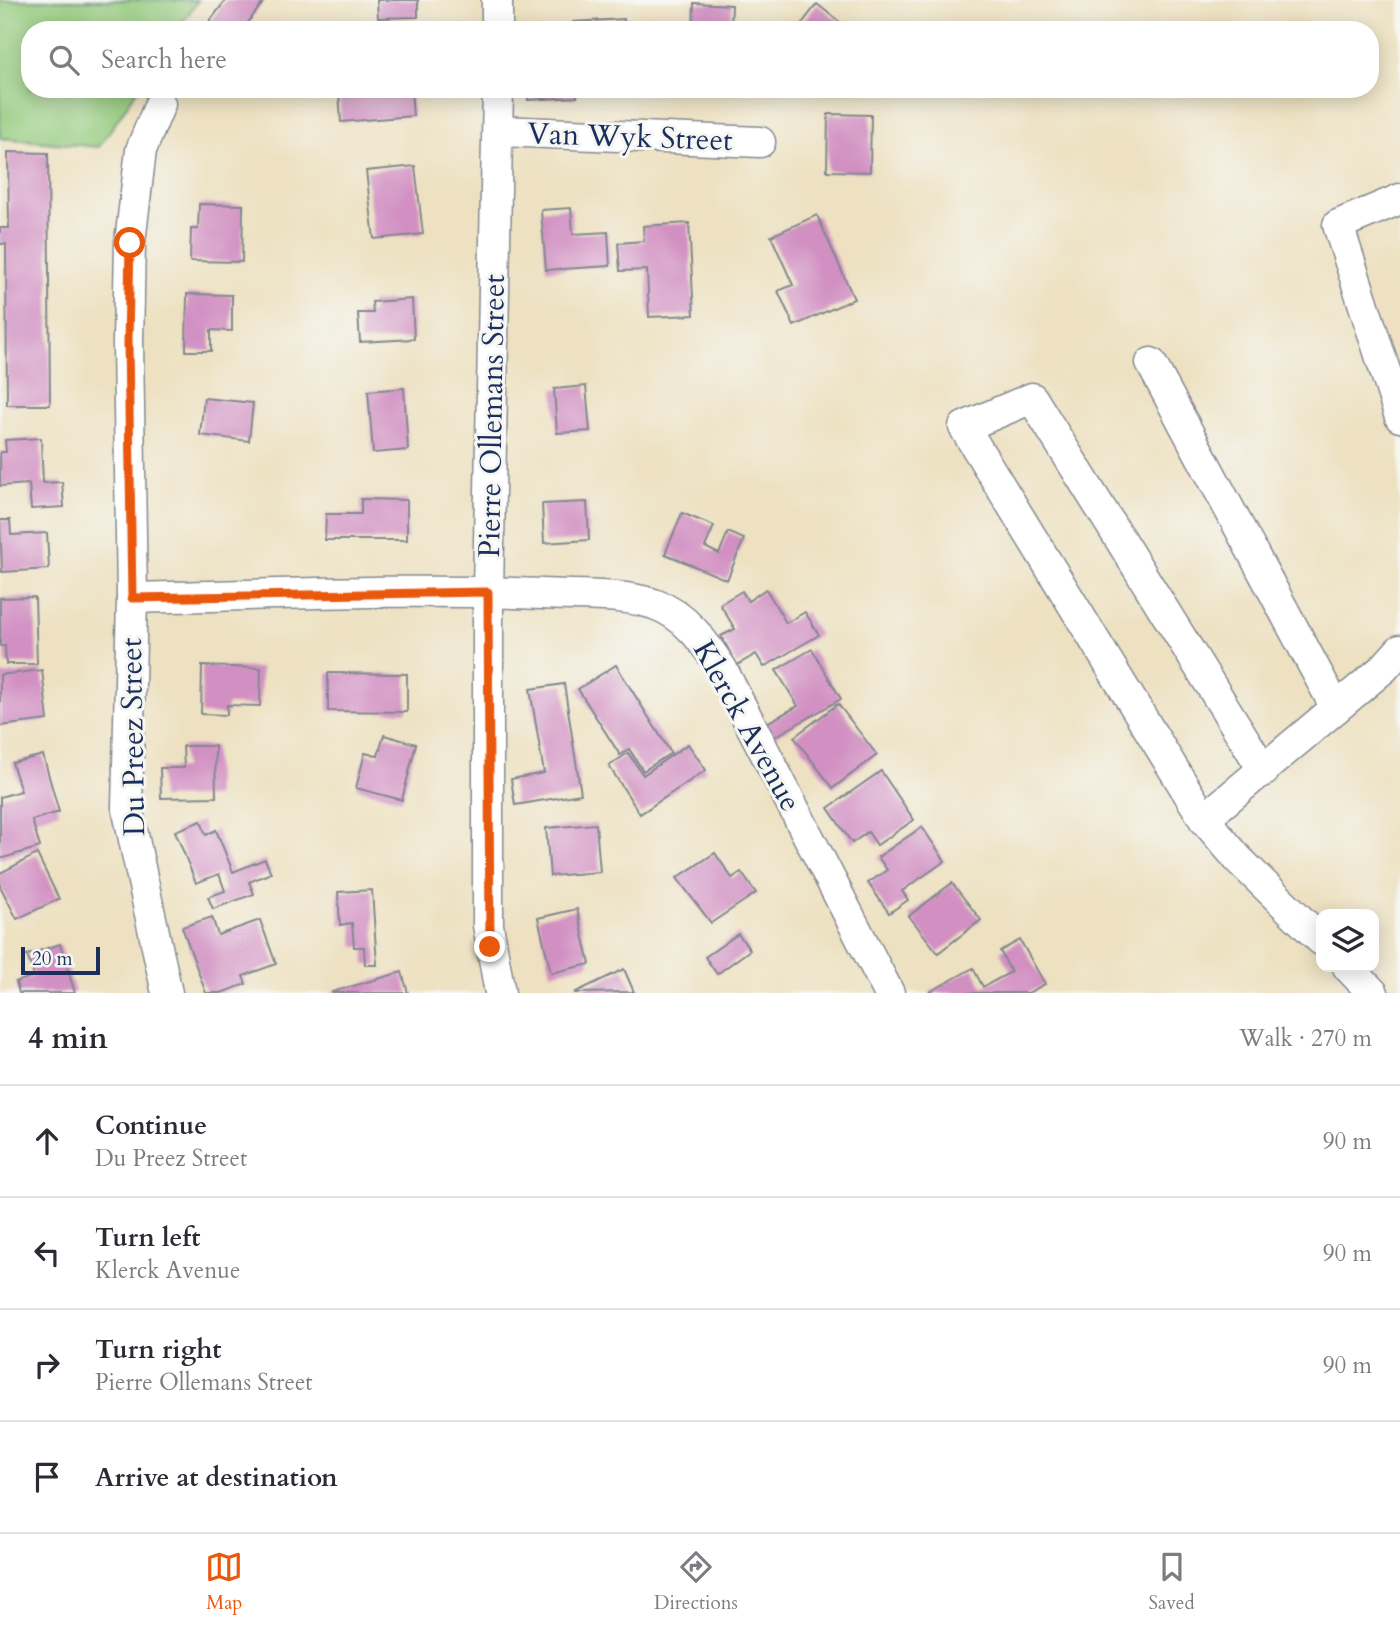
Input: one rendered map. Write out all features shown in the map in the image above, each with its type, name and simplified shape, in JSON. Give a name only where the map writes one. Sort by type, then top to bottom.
[{"type":"street","points":[[497,0],[497,21]]},
{"type":"street","name":"Pierre Ollemans Street","points":[[498,98],[488,592],[488,925],[500,993]]},
{"type":"street","name":"Du Preez Street","points":[[160,104],[141,150],[130,243],[128,343],[132,598],[127,807],[167,993]]},
{"type":"street","name":"Van Wyk Street","points":[[499,131],[760,142]]},
{"type":"street","points":[[1400,199],[1338,225],[1400,417]]},
{"type":"street","points":[[1151,363],[1336,708]]},
{"type":"street","points":[[1264,771],[1032,398],[964,427],[1204,819],[1239,860],[1316,935]]},
{"type":"street","name":"Klerck Avenue","points":[[132,598],[488,592],[636,600],[655,604],[681,618],[699,635],[722,668],[889,993]]},
{"type":"street","points":[[1204,819],[1336,708],[1395,668]]},
{"type":"street","points":[[1353,972],[1373,993]]},
{"type":"green space","points":[[0,0],[198,0],[184,21],[21,21],[21,98],[132,98],[99,147],[0,138]]},
{"type":"building","points":[[226,0],[265,0],[249,21],[210,21]]},
{"type":"building","points":[[377,0],[418,0],[418,17],[378,18]]},
{"type":"building","points":[[694,3],[732,5],[731,21],[693,21]]},
{"type":"building","points":[[817,4],[839,21],[804,21]]},
{"type":"building","points":[[624,19],[624,21],[590,21]]},
{"type":"building","points":[[339,98],[412,98],[413,116],[341,122]]},
{"type":"building","points":[[528,98],[561,98],[528,100]]},
{"type":"building","points":[[828,114],[871,115],[870,172],[827,171]]},
{"type":"building","points":[[8,152],[48,153],[50,405],[7,405],[6,244],[0,244],[0,228],[9,228]]},
{"type":"building","points":[[415,166],[423,234],[374,239],[366,171]]},
{"type":"building","points":[[199,204],[243,205],[242,262],[190,261],[191,229],[198,229]]},
{"type":"building","points":[[571,208],[573,234],[608,232],[610,266],[546,270],[541,210]]},
{"type":"building","points":[[817,215],[854,299],[794,326],[778,291],[793,285],[771,236]]},
{"type":"building","points":[[689,223],[694,315],[649,317],[647,270],[620,271],[618,243],[644,241],[643,226]]},
{"type":"building","points":[[187,294],[232,295],[232,331],[211,330],[211,351],[186,351]]},
{"type":"building","points":[[412,299],[414,339],[360,342],[358,313],[373,313],[372,302]]},
{"type":"building","points":[[586,386],[590,431],[557,433],[554,389]]},
{"type":"building","points":[[404,388],[408,450],[373,453],[368,391]]},
{"type":"building","points":[[204,398],[253,403],[249,441],[200,435]]},
{"type":"building","points":[[41,438],[43,483],[62,482],[64,507],[31,509],[29,484],[0,486],[0,452],[6,452],[5,440]]},
{"type":"building","points":[[361,499],[407,500],[407,540],[325,540],[326,514],[361,514]]},
{"type":"building","points":[[587,502],[589,540],[544,543],[542,504]]},
{"type":"building","points":[[682,513],[714,526],[705,547],[719,554],[728,532],[744,539],[727,580],[665,554]]},
{"type":"building","points":[[0,520],[10,520],[11,535],[47,533],[49,569],[2,572]]},
{"type":"building","points":[[766,589],[786,623],[805,612],[819,635],[764,667],[756,654],[737,665],[721,636],[735,629],[720,604],[742,591],[748,601]]},
{"type":"building","points":[[35,597],[37,664],[6,664],[5,646],[0,646],[0,598]]},
{"type":"building","points":[[812,649],[841,699],[771,739],[763,725],[798,706],[776,670]]},
{"type":"building","points":[[616,665],[671,753],[643,771],[629,749],[620,755],[578,689]]},
{"type":"building","points":[[202,666],[261,668],[260,706],[227,705],[227,715],[201,714]]},
{"type":"building","points":[[42,670],[48,720],[0,726],[0,675]]},
{"type":"building","points":[[328,673],[407,674],[407,712],[328,711]]},
{"type":"building","points":[[564,684],[581,794],[515,805],[511,779],[544,773],[530,689]]},
{"type":"building","points":[[838,704],[877,755],[833,788],[794,737]]},
{"type":"building","points":[[384,735],[416,744],[402,800],[356,788],[365,753],[378,756]]},
{"type":"building","points":[[688,744],[706,770],[640,814],[609,766],[628,753],[643,775]]},
{"type":"building","points":[[183,746],[215,746],[216,797],[161,798],[160,768],[184,768]]},
{"type":"building","points":[[43,755],[59,812],[32,820],[40,847],[0,859],[0,797],[21,791],[12,763]]},
{"type":"building","points":[[881,771],[914,820],[877,845],[868,832],[852,843],[828,808]]},
{"type":"building","points":[[201,821],[206,835],[216,830],[233,872],[265,859],[271,873],[249,882],[254,894],[213,909],[208,897],[225,891],[219,874],[196,883],[175,831]]},
{"type":"building","points":[[596,824],[600,872],[550,876],[546,828]]},
{"type":"building","points":[[922,827],[945,861],[902,891],[908,900],[889,913],[868,883],[887,870],[878,857]]},
{"type":"building","points":[[715,853],[732,878],[741,872],[756,893],[711,923],[677,878]]},
{"type":"building","points":[[37,854],[59,899],[17,919],[0,886],[0,873]]},
{"type":"building","points":[[952,883],[981,920],[938,953],[909,916]]},
{"type":"building","points":[[372,890],[377,965],[365,965],[364,947],[354,947],[352,923],[340,925],[338,892]]},
{"type":"building","points":[[577,909],[590,964],[551,973],[538,918]]},
{"type":"building","points":[[212,917],[218,935],[260,920],[276,964],[243,976],[246,984],[221,993],[206,993],[182,927]]},
{"type":"building","points":[[738,934],[750,950],[717,974],[705,957]]},
{"type":"building","points":[[1020,940],[1045,984],[1028,993],[928,993],[973,968],[983,987],[1011,972],[1000,951]]},
{"type":"building","points":[[60,944],[75,993],[19,993],[16,982],[34,976],[27,955]]},
{"type":"building","points":[[624,969],[634,992],[574,993]]},
{"type":"building","points":[[402,972],[408,993],[332,993],[332,992]]},
{"type":"route","points":[[130,243],[128,343],[132,598],[488,592],[490,947]]}]
